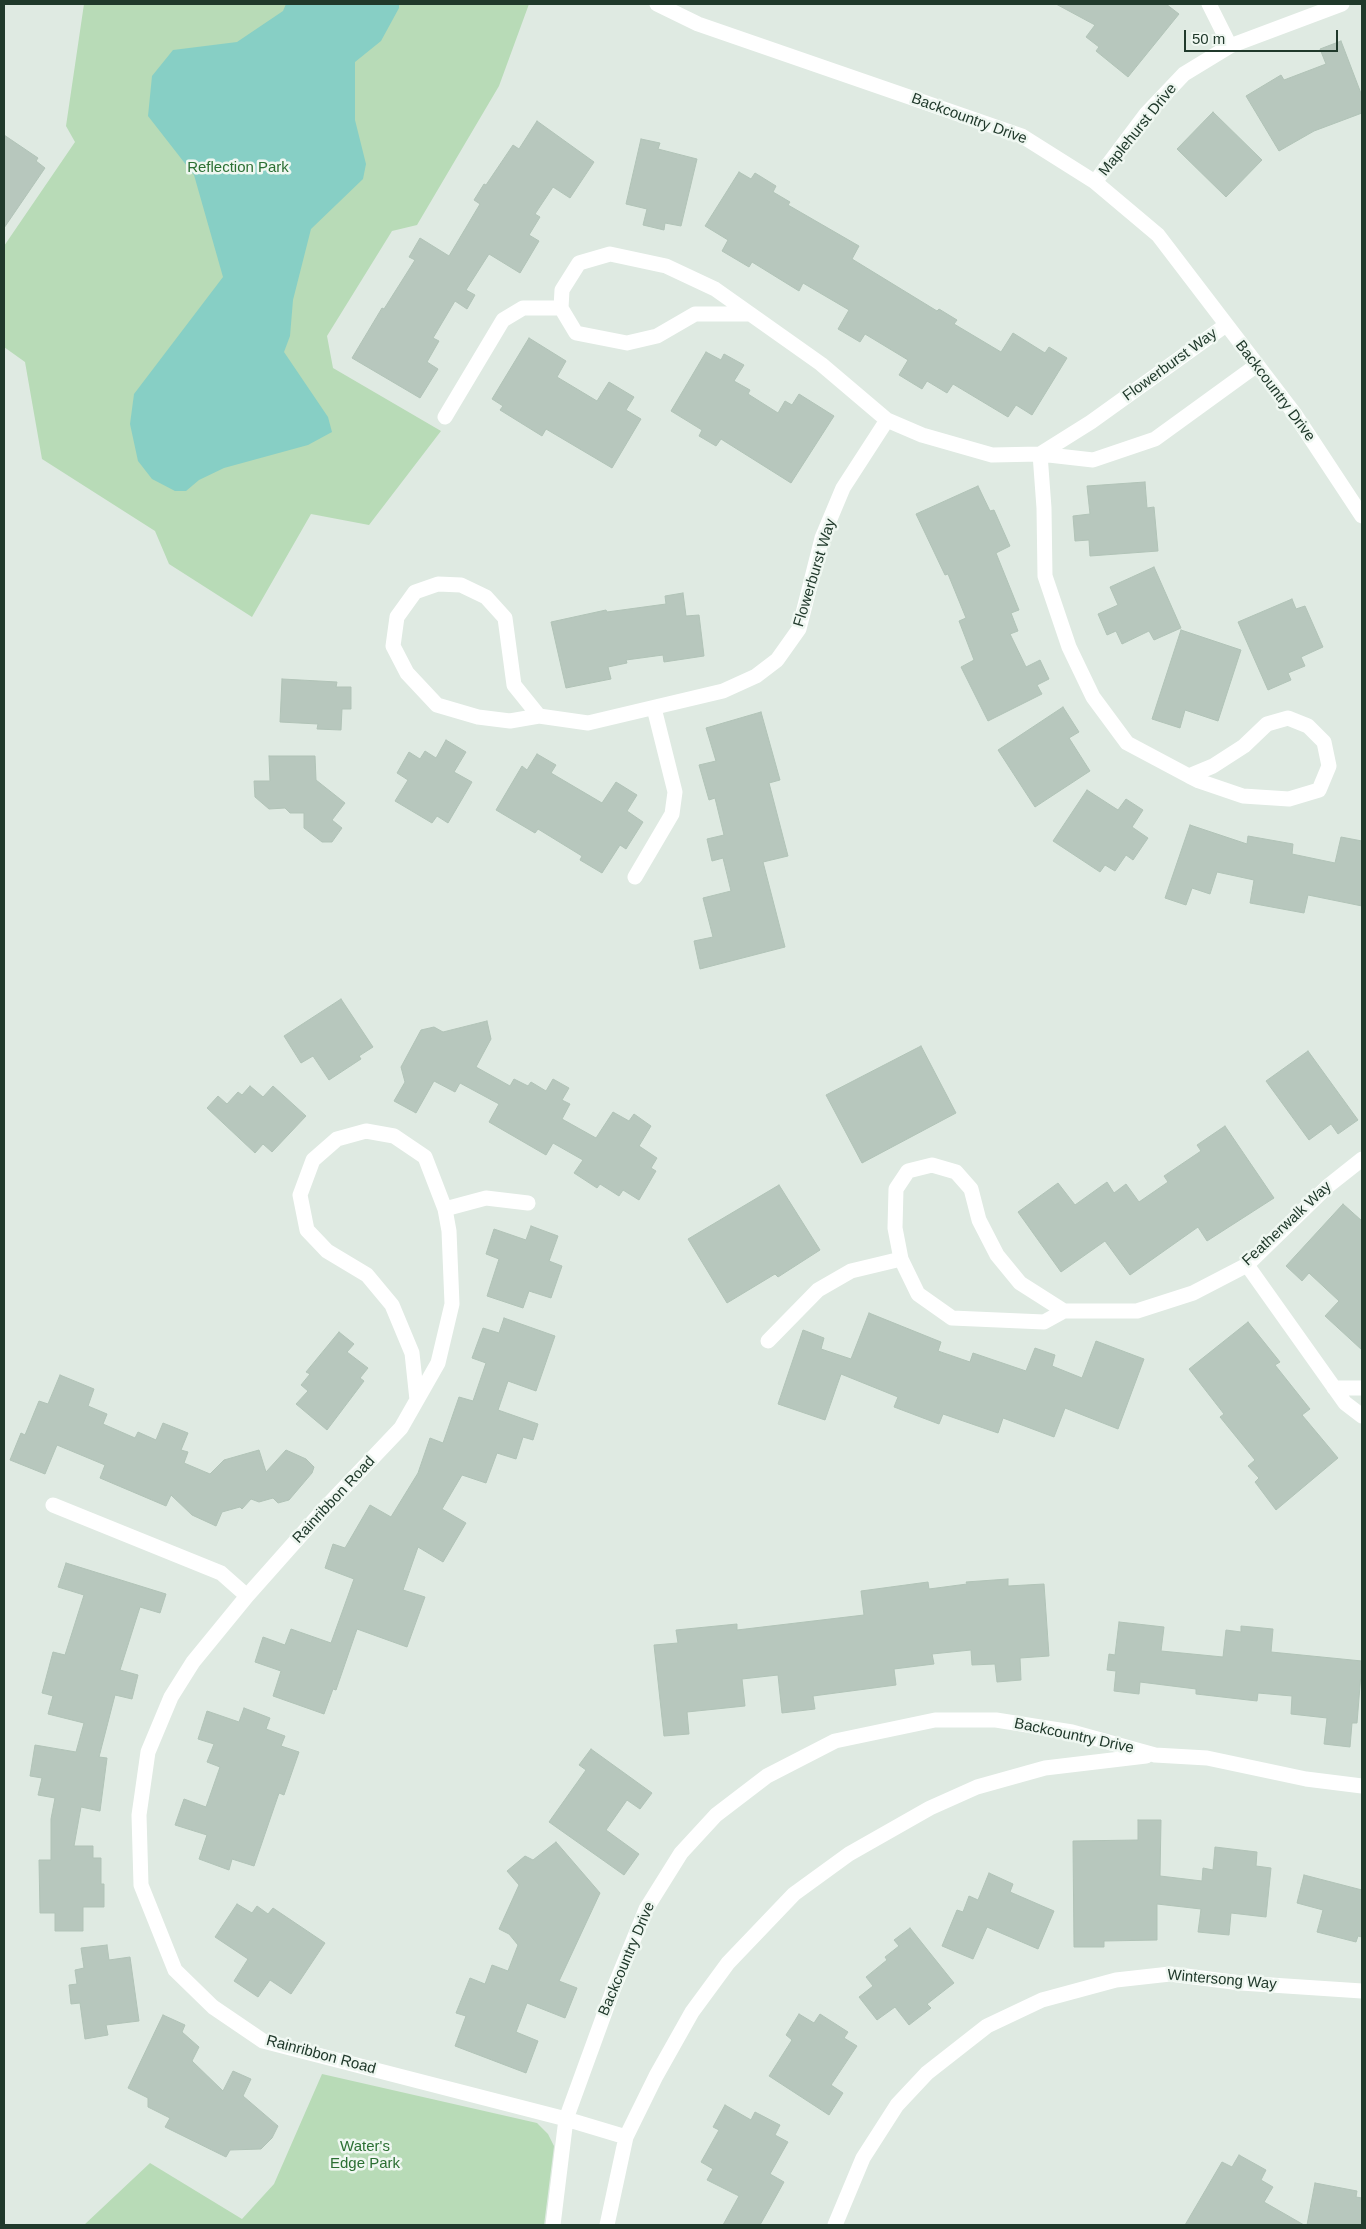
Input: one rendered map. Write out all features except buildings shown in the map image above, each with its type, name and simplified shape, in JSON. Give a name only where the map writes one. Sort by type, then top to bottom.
[{"type":"street","name":"Backcountry Drive","points":[[657,4],[698,24],[1022,136],[1095,182],[1158,235],[1294,413],[1362,516]]},
{"type":"street","points":[[1209,4],[1230,46]]},
{"type":"street","name":"Maplehurst Drive","points":[[1095,182],[1146,114],[1184,74],[1230,46],[1342,4]]},
{"type":"street","points":[[750,314],[695,314],[657,336],[627,343],[576,333],[561,308],[562,290],[579,263],[610,254],[666,266],[715,289],[822,364],[887,420],[922,436],[992,455],[1040,454],[1093,460],[1155,439],[1257,365]]},
{"type":"street","points":[[445,417],[503,320],[523,308],[561,308]]},
{"type":"street","name":"Flowerburst Way","points":[[1040,454],[1091,422],[1226,325]]},
{"type":"street","name":"Flowerburst Way","points":[[539,716],[514,685],[505,618],[486,598],[461,585],[438,584],[415,592],[397,617],[393,646],[406,673],[437,705],[478,717],[510,721],[539,716],[588,723],[723,691],[756,676],[778,660],[799,629],[822,538],[843,488],[887,420]]},
{"type":"street","points":[[1040,454],[1044,508],[1045,576],[1073,655],[1093,697],[1127,743],[1189,776],[1243,796],[1289,799],[1319,790],[1329,766],[1324,742],[1308,726],[1288,718],[1267,724],[1244,746],[1213,766],[1189,776]]},
{"type":"street","points":[[635,877],[672,814],[675,792],[654,708]]},
{"type":"street","name":"Rainribbon Road","points":[[417,1400],[412,1354],[392,1305],[367,1275],[327,1251],[307,1230],[300,1195],[313,1160],[337,1139],[366,1131],[394,1136],[425,1157],[445,1209],[449,1231],[452,1304],[438,1363],[417,1400],[401,1428],[326,1507],[247,1596],[193,1662],[171,1697],[148,1752],[139,1815],[141,1885],[175,1970],[213,2007],[263,2041],[566,2119],[626,2137]]},
{"type":"street","name":"Featherwalk Way","points":[[1064,1311],[1020,1283],[997,1255],[979,1220],[971,1188],[956,1172],[932,1165],[908,1171],[896,1189],[895,1228],[902,1259],[918,1294],[952,1318],[1044,1322],[1064,1311],[1137,1311],[1193,1293],[1247,1265],[1328,1186],[1362,1160]]},
{"type":"street","points":[[445,1209],[486,1198],[528,1202]]},
{"type":"street","points":[[768,1341],[818,1290],[850,1271],[902,1259]]},
{"type":"street","points":[[1247,1265],[1345,1404],[1362,1416]]},
{"type":"street","points":[[1334,1388],[1362,1388]]},
{"type":"street","points":[[53,1505],[221,1573],[247,1596]]},
{"type":"street","name":"Backcountry Drive","points":[[553,2225],[566,2119],[613,1990],[646,1908],[681,1853],[716,1815],[767,1776],[835,1741],[935,1720],[996,1720],[1072,1732],[1155,1754],[1207,1758],[1306,1779],[1362,1786]]},
{"type":"street","name":"Backcountry Drive","points":[[607,2225],[626,2137],[656,2076],[692,2012],[728,1963],[794,1894],[849,1854],[930,1808],[977,1787],[1045,1768],[1155,1754]]},
{"type":"street","name":"Wintersong Way","points":[[835,2225],[863,2158],[897,2106],[927,2073],[987,2026],[1042,2000],[1116,1980],[1170,1974],[1241,1983],[1362,1991]]},
{"type":"green space","name":"Reflection Park","points":[[84,4],[529,4],[499,86],[417,225],[392,231],[327,336],[333,368],[441,431],[369,525],[311,514],[252,617],[169,564],[155,531],[42,459],[25,362],[4,347],[4,246],[75,142],[66,126]]},
{"type":"green space","name":"Water's Edge Park","points":[[322,2074],[537,2123],[548,2134],[554,2146],[544,2225],[84,2225],[150,2163],[242,2219],[274,2184]]},
{"type":"water","points":[[286,4],[399,4],[399,8],[381,41],[355,62],[355,120],[366,164],[363,179],[311,229],[293,300],[290,336],[284,352],[328,417],[332,432],[308,445],[224,468],[199,480],[186,491],[175,491],[152,479],[138,461],[130,424],[134,394],[223,277],[194,175],[148,116],[152,76],[173,50],[237,42],[283,11]]}]
